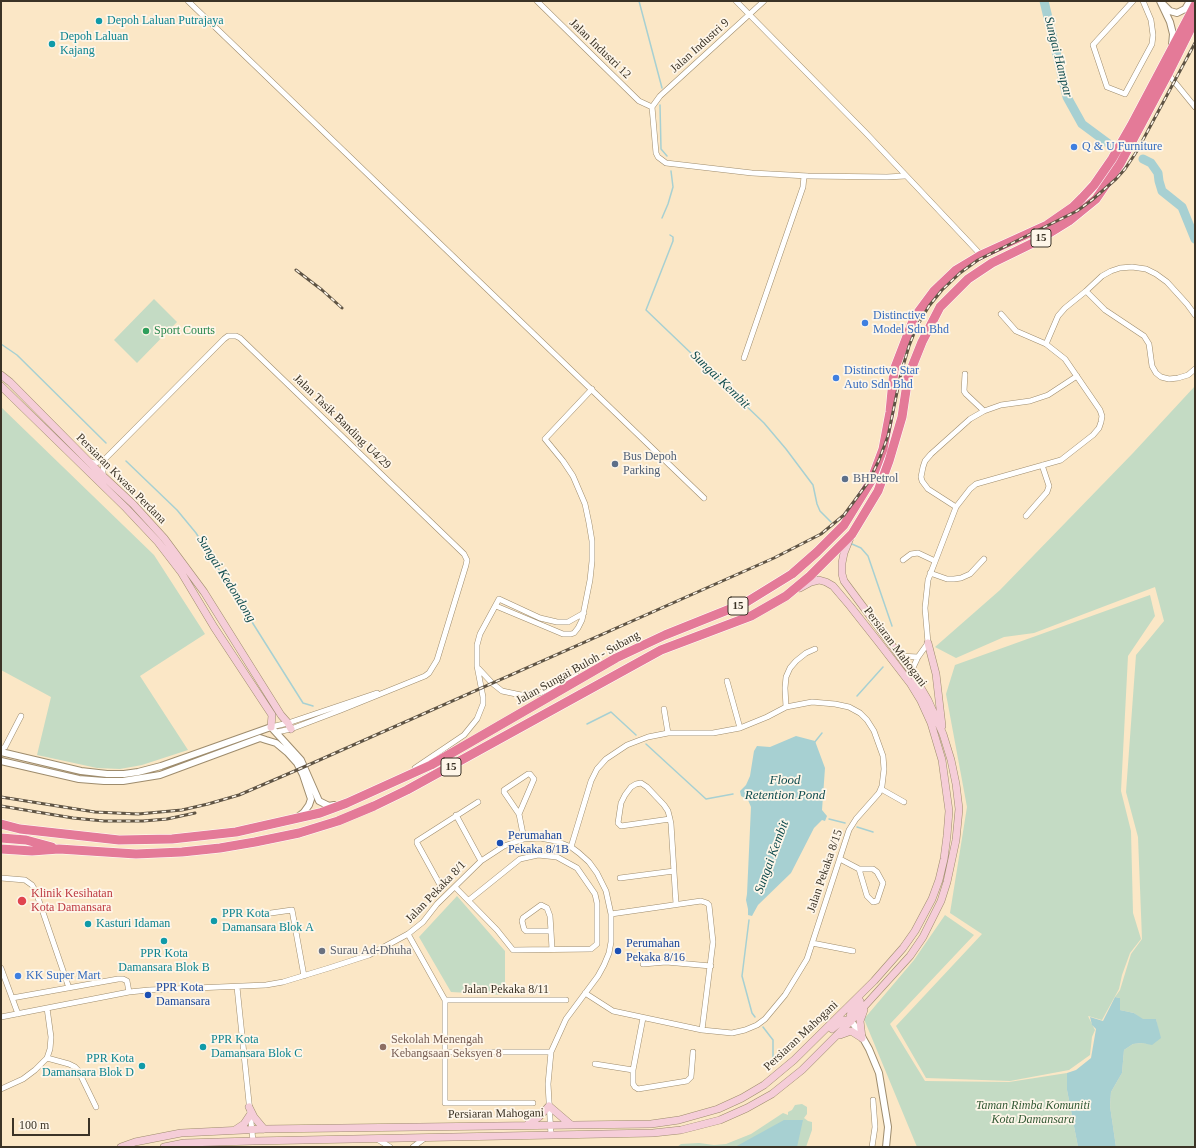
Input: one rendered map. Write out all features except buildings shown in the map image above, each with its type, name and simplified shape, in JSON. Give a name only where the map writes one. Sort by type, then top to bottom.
[{"type":"highway","name":"Jalan Sungai Buloh - Subang","points":[[1,824],[20,828],[118,840],[172,839],[236,832],[320,813],[347,803],[431,765],[616,658],[672,632],[745,603],[792,574],[844,525],[871,481],[882,449],[890,412],[894,370],[914,318],[934,291],[956,270],[981,255],[1046,225],[1073,207],[1094,185],[1132,126],[1195,5]]},
{"type":"highway","name":"Jalan Sungai Buloh - Subang","points":[[1,849],[32,851],[59,849],[136,854],[182,852],[220,848],[299,833],[338,821],[408,790],[661,650],[751,616],[786,596],[810,576],[852,534],[878,491],[887,468],[902,417],[908,377],[922,342],[940,307],[968,279],[992,263],[1035,242],[1069,221],[1096,199],[1120,164],[1195,20]]},
{"type":"highway","name":"Jalan Sungai Buloh - Subang","points":[[1,828],[20,828]]},
{"type":"highway","name":"Jalan Sungai Buloh - Subang","points":[[1,838],[26,840],[59,849]]},
{"type":"main road","name":"Persiaran Kwasa Perdana","points":[[1,375],[10,382],[86,460],[133,504],[164,538],[186,566],[281,715],[290,726]]},
{"type":"main road","name":"Persiaran Kwasa Perdana","points":[[1,386],[120,502],[158,542],[181,572],[214,627],[272,715],[271,727]]},
{"type":"main road","name":"Persiaran Mahogani","points":[[164,1147],[184,1143],[653,1133],[681,1130],[720,1120],[747,1108],[772,1094],[802,1070],[851,1021],[910,956],[923,937],[941,901],[947,882],[956,840],[959,810],[954,772],[943,734],[928,700],[911,671],[844,581],[842,574],[842,563],[844,553],[852,534]]},
{"type":"main road","name":"Persiaran Mahogani","points":[[121,1147],[135,1142],[181,1133],[235,1130],[550,1124],[651,1124],[686,1118],[718,1109],[742,1098],[764,1085],[794,1060],[874,981],[903,948],[915,931],[925,913],[939,880],[944,858],[949,811],[942,760],[931,723],[921,701],[910,683],[833,586],[819,580],[811,582],[786,596]]},
{"type":"main road","points":[[928,644],[936,674],[943,734]]},
{"type":"main road","points":[[794,1060],[805,1055],[843,1020],[851,1021],[851,1012],[870,990],[874,981]]},
{"type":"main road","points":[[862,1038],[860,1017],[868,1002]]},
{"type":"main road","points":[[832,1040],[848,1031],[856,1032],[862,1038]]},
{"type":"main road","points":[[526,1125],[539,1117],[549,1106],[571,1124]]},
{"type":"main road","points":[[249,1107],[254,1117],[264,1129]]},
{"type":"main road","points":[[235,1130],[244,1124],[250,1115]]},
{"type":"street","points":[[188,1],[704,498]]},
{"type":"street","name":"Jalan Industri 12","points":[[537,1],[639,101],[652,107]]},
{"type":"street","points":[[736,1],[865,132],[981,255]]},
{"type":"street","name":"Jalan Industri 9","points":[[652,107],[660,96],[764,1]]},
{"type":"street","points":[[1133,1],[1093,45],[1107,88],[1125,94],[1152,44],[1153,30],[1151,20],[1143,1]]},
{"type":"street","points":[[1160,1],[1170,11],[1178,12],[1185,9],[1190,1]]},
{"type":"street","points":[[1160,1],[1170,22],[1173,34],[1172,49]]},
{"type":"street","points":[[1168,74],[1195,106]]},
{"type":"street","points":[[652,107],[656,153],[662,162],[752,173],[804,176],[905,176]]},
{"type":"street","points":[[744,358],[803,187],[804,176]]},
{"type":"street","points":[[1046,344],[1058,316],[1065,308],[1102,276],[1120,268],[1132,267],[1146,269],[1156,274],[1167,282],[1195,315]]},
{"type":"street","points":[[1086,291],[1105,310],[1144,336],[1148,344],[1152,366],[1161,376],[1169,379],[1178,378],[1188,375],[1195,369]]},
{"type":"street","points":[[910,683],[911,671],[918,657],[928,644],[925,608],[930,573],[956,507],[976,484],[1067,457],[1093,435],[1099,428],[1101,422],[1102,416],[1100,410],[1065,358],[1046,344],[1016,331],[1001,314]]},
{"type":"street","name":"Jalan Tasik Banding U4/29","points":[[105,459],[224,339],[232,336],[240,338],[466,557],[466,565],[437,660],[429,672],[419,678],[277,732]]},
{"type":"street","points":[[965,374],[964,391],[984,411]]},
{"type":"street","points":[[956,507],[928,489],[922,482],[921,477],[923,467],[925,461],[931,454],[970,419],[984,411],[1001,405],[1030,401],[1048,395],[1077,376]]},
{"type":"street","points":[[496,606],[559,633],[574,633],[582,620],[590,580],[592,561],[592,541],[589,523],[585,504],[573,476],[564,461],[546,440],[592,389]]},
{"type":"street","points":[[86,460],[94,462],[105,459]]},
{"type":"street","points":[[104,476],[102,470],[105,459]]},
{"type":"street","points":[[1026,516],[1047,492],[1049,486],[1042,465]]},
{"type":"street","points":[[903,560],[911,554],[918,553],[935,561]]},
{"type":"street","points":[[930,573],[947,579],[961,578],[970,574],[984,559]]},
{"type":"street","points":[[393,783],[455,742],[471,728],[480,711],[483,697],[477,666],[477,645],[480,634],[499,599],[540,618],[557,622],[568,622],[584,613]]},
{"type":"street","points":[[786,707],[786,677],[790,668],[806,653],[815,649]]},
{"type":"street","points":[[900,656],[918,657]]},
{"type":"street","points":[[477,666],[482,674],[502,690],[521,696],[540,693],[616,658]]},
{"type":"street","points":[[727,681],[740,728]]},
{"type":"street","name":"Jalan Pekaka 8/15","points":[[571,847],[591,781],[597,769],[606,759],[627,744],[648,737],[668,733],[713,733],[740,728],[768,717],[786,707],[812,702],[849,707],[860,713],[867,720],[874,731],[883,756],[884,778],[881,789],[879,794],[856,819],[849,830],[807,959],[785,995],[761,1022],[745,1030],[732,1033],[702,1030],[613,1011],[585,993]]},
{"type":"street","points":[[664,709],[668,733]]},
{"type":"street","points":[[22,716],[2,750],[11,754],[81,771],[107,774],[138,772],[161,766],[271,727],[302,760],[319,801],[329,806],[347,803]]},
{"type":"street","name":"Jalan Tasik Banding U4/29","points":[[271,727],[290,726]]},
{"type":"street","points":[[1,761],[79,779],[123,781],[160,775],[277,732]]},
{"type":"street","points":[[277,732],[281,746]]},
{"type":"street","points":[[260,738],[272,741],[281,746],[297,764],[311,799],[310,805],[304,812],[294,819]]},
{"type":"street","points":[[519,814],[534,779],[534,777],[530,774],[504,790],[519,814],[524,839]]},
{"type":"street","points":[[670,819],[621,826],[618,823],[621,803],[631,787],[636,784],[641,783],[647,786],[664,805],[668,811],[670,819],[676,904]]},
{"type":"street","points":[[881,789],[904,802]]},
{"type":"street","points":[[439,883],[416,843],[418,839],[478,802]]},
{"type":"street","points":[[456,815],[481,861]]},
{"type":"street","name":"Jalan Pekaka 8/1","points":[[1,1018],[129,992],[237,987],[283,982],[304,976],[369,954],[408,934],[423,922],[437,904],[481,861],[504,846],[524,839],[540,838],[556,841],[571,847],[580,853],[597,873],[606,891],[610,914],[611,942],[609,953],[598,976],[566,1019],[551,1052],[548,1084],[551,1135]]},
{"type":"street","points":[[455,887],[497,930],[513,950],[591,949],[597,944],[597,903],[595,894],[578,868],[557,857],[538,855],[520,859],[468,900]]},
{"type":"street","points":[[840,859],[859,869],[873,870],[877,872],[883,883],[877,902],[873,902],[867,896],[859,869]]},
{"type":"street","points":[[620,878],[674,871]]},
{"type":"street","points":[[1,878],[25,880],[32,885],[36,892],[69,988]]},
{"type":"street","points":[[610,914],[701,901],[709,905],[713,942],[702,1030]]},
{"type":"street","points":[[551,931],[526,931],[522,921],[523,918],[540,905],[547,908],[550,916],[551,931],[552,949]]},
{"type":"street","points":[[271,913],[292,910],[304,976]]},
{"type":"street","points":[[408,934],[445,1000],[446,1102],[533,1103]]},
{"type":"street","points":[[812,943],[853,952]]},
{"type":"street","points":[[643,964],[666,962],[711,966]]},
{"type":"street","points":[[1,968],[18,1014]]},
{"type":"street","points":[[12,998],[123,979],[127,982],[129,992]]},
{"type":"street","points":[[237,987],[253,1141]]},
{"type":"street","name":"Jalan Pekaka 8/11","points":[[445,1000],[566,1000]]},
{"type":"street","points":[[1,1089],[23,1079],[47,1058],[50,1049],[51,1037],[47,1008]]},
{"type":"street","points":[[643,1018],[633,1070],[633,1084],[638,1089],[687,1081],[691,1078],[693,1052]]},
{"type":"street","points":[[851,1021],[862,1038],[879,1073],[888,1127],[886,1147]]},
{"type":"street","points":[[446,1052],[551,1052]]},
{"type":"street","points":[[47,1058],[75,1066],[96,1107]]},
{"type":"street","points":[[595,1064],[633,1070]]},
{"type":"street","points":[[872,1147],[875,1127],[873,1100]]},
{"type":"street","points":[[412,1147],[426,1137]]},
{"type":"street","points":[[376,1138],[390,1147]]},
{"type":"green space","name":"Sport Courts","points":[[154,299],[177,322],[137,363],[114,340]]},
{"type":"green space","name":"Taman Rimba Komuniti Kota Damansara","points":[[1195,386],[1195,1147],[1116,1147],[1110,1106],[1111,1092],[1122,1073],[1124,1050],[1133,1044],[1152,1044],[1158,1029],[1156,1019],[1143,1020],[1134,1013],[1120,1010],[1120,998],[1115,997],[1120,990],[1131,954],[1142,939],[1138,837],[1126,792],[1136,655],[1164,621],[1155,587],[1034,633],[1004,637],[956,658],[935,647],[1000,590],[1133,453]]},
{"type":"green space","points":[[1,407],[154,555],[205,634],[140,676],[188,750],[142,765],[120,769],[97,768],[37,755],[51,697],[1,670]]},
{"type":"green space","points":[[1150,595],[1155,616],[1128,656],[1121,791],[1131,831],[1133,913],[1141,939],[1130,953],[1122,975],[1119,989],[1102,1020],[1088,1016],[1095,1030],[1092,1037],[1090,1055],[1069,1070],[1010,1081],[926,1078],[896,1026],[982,934],[950,913],[967,807],[946,694],[955,665]]},
{"type":"green space","points":[[457,896],[505,951],[505,995],[451,992],[419,937]]},
{"type":"green space","name":"Taman Rimba Komuniti Kota Damansara","points":[[945,915],[974,935],[890,1024],[925,1081],[1009,1082],[1067,1073],[1067,1090],[1078,1147],[917,1147],[864,1019],[914,960]]},
{"type":"green space","points":[[802,1104],[807,1107],[807,1114],[804,1118],[812,1122],[812,1130],[806,1147],[677,1147],[681,1144],[726,1144],[751,1134],[783,1113],[788,1115],[788,1112],[792,1110],[795,1105]]},
{"type":"water","name":"Flood Retention Pond","points":[[796,736],[815,741],[825,768],[822,810],[827,816],[825,821],[822,820],[814,828],[791,873],[758,905],[752,916],[748,915],[746,900],[751,807],[748,800],[741,796],[740,791],[746,785],[750,776],[754,751],[757,746],[770,747]]},
{"type":"water","points":[[1115,997],[1120,998],[1120,1010],[1134,1013],[1143,1019],[1156,1019],[1161,1038],[1152,1045],[1142,1043],[1133,1044],[1124,1050],[1122,1073],[1111,1092],[1110,1106],[1116,1147],[1078,1147],[1067,1090],[1067,1073],[1076,1070],[1091,1058],[1096,1029],[1092,1025],[1090,1017],[1103,1021]]},
{"type":"water","points":[[784,1120],[803,1120],[797,1147],[735,1147]]},
{"type":"waterway","name":"Sungai Kembit","points":[[639,1],[662,88]]},
{"type":"waterway","name":"Sungai Hampar","points":[[1044,1],[1067,97],[1082,124],[1109,144]]},
{"type":"waterway","name":"Sungai Kembit","points":[[660,105],[661,149],[667,156]]},
{"type":"waterway","name":"Sungai Hampar","points":[[1143,159],[1151,163],[1158,173],[1162,191],[1182,207],[1195,239]]},
{"type":"waterway","name":"Sungai Kembit","points":[[662,218],[673,187],[671,171]]},
{"type":"waterway","name":"Sungai Kembit","points":[[670,235],[673,237],[673,241],[646,310],[764,423],[813,485],[820,511],[831,522]]},
{"type":"waterway","name":"Sungai Kedondong","points":[[1,344],[17,355],[106,443]]},
{"type":"waterway","name":"Sungai Kedondong","points":[[126,461],[177,510],[196,533],[303,703],[313,706]]},
{"type":"waterway","name":"Sungai Kembit","points":[[852,544],[861,548],[868,556],[892,626]]},
{"type":"waterway","name":"Sungai Kembit","points":[[857,696],[883,667]]},
{"type":"waterway","points":[[587,724],[611,712],[636,735]]},
{"type":"waterway","name":"Sungai Kembit","points":[[814,743],[822,733]]},
{"type":"waterway","points":[[646,744],[706,799],[733,794]]},
{"type":"waterway","points":[[829,819],[845,823]]},
{"type":"waterway","points":[[857,827],[873,832]]},
{"type":"waterway","name":"Sungai Kembit","points":[[749,920],[742,976],[752,1013],[755,1017]]},
{"type":"waterway","name":"Sungai Kembit","points":[[763,1027],[773,1040],[773,1064]]},
{"type":"railway","points":[[1,797],[95,812],[138,814],[182,810],[239,795],[774,558],[821,534],[844,515],[869,481],[879,460],[888,436],[901,373],[909,346],[917,326],[929,306],[942,290],[960,273],[978,260],[1077,211],[1116,179],[1137,151],[1195,43]]},
{"type":"railway","points":[[296,270],[342,308]]},
{"type":"railway","points":[[1,806],[73,818],[104,821],[143,821],[167,819],[195,813]]},
{"type":"place","name":"Depoh Laluan Putrajaya","points":[[99,21]]},
{"type":"place","name":"Depoh Laluan Kajang","points":[[52,44]]},
{"type":"place","name":"Q & U Furniture","points":[[1074,147]]},
{"type":"place","name":"Distinctive Model Sdn Bhd","points":[[865,323]]},
{"type":"place","name":"Sport Courts","points":[[146,331]]},
{"type":"place","name":"Distinctive Star Auto Sdn Bhd","points":[[836,378]]},
{"type":"place","name":"Bus Depoh Parking","points":[[615,464]]},
{"type":"place","name":"BHPetrol","points":[[845,479]]},
{"type":"place","name":"Perumahan Pekaka 8/1B","points":[[500,843]]},
{"type":"place","name":"Klinik Kesihatan Kota Damansara","points":[[22,901]]},
{"type":"place","name":"PPR Kota Damansara Blok A","points":[[214,921]]},
{"type":"place","name":"Kasturi Idaman","points":[[88,924]]},
{"type":"place","name":"PPR Kota Damansara Blok B","points":[[164,941]]},
{"type":"place","name":"Surau Ad-Dhuha","points":[[322,951]]},
{"type":"place","name":"Perumahan Pekaka 8/16","points":[[618,951]]},
{"type":"place","name":"KK Super Mart","points":[[18,976]]},
{"type":"place","name":"PPR Kota Damansara","points":[[148,995]]},
{"type":"place","name":"PPR Kota Damansara Blok C","points":[[203,1047]]},
{"type":"place","name":"Sekolah Menengah Kebangsaan Seksyen 8","points":[[383,1047]]},
{"type":"place","name":"PPR Kota Damansara Blok D","points":[[142,1066]]}]
